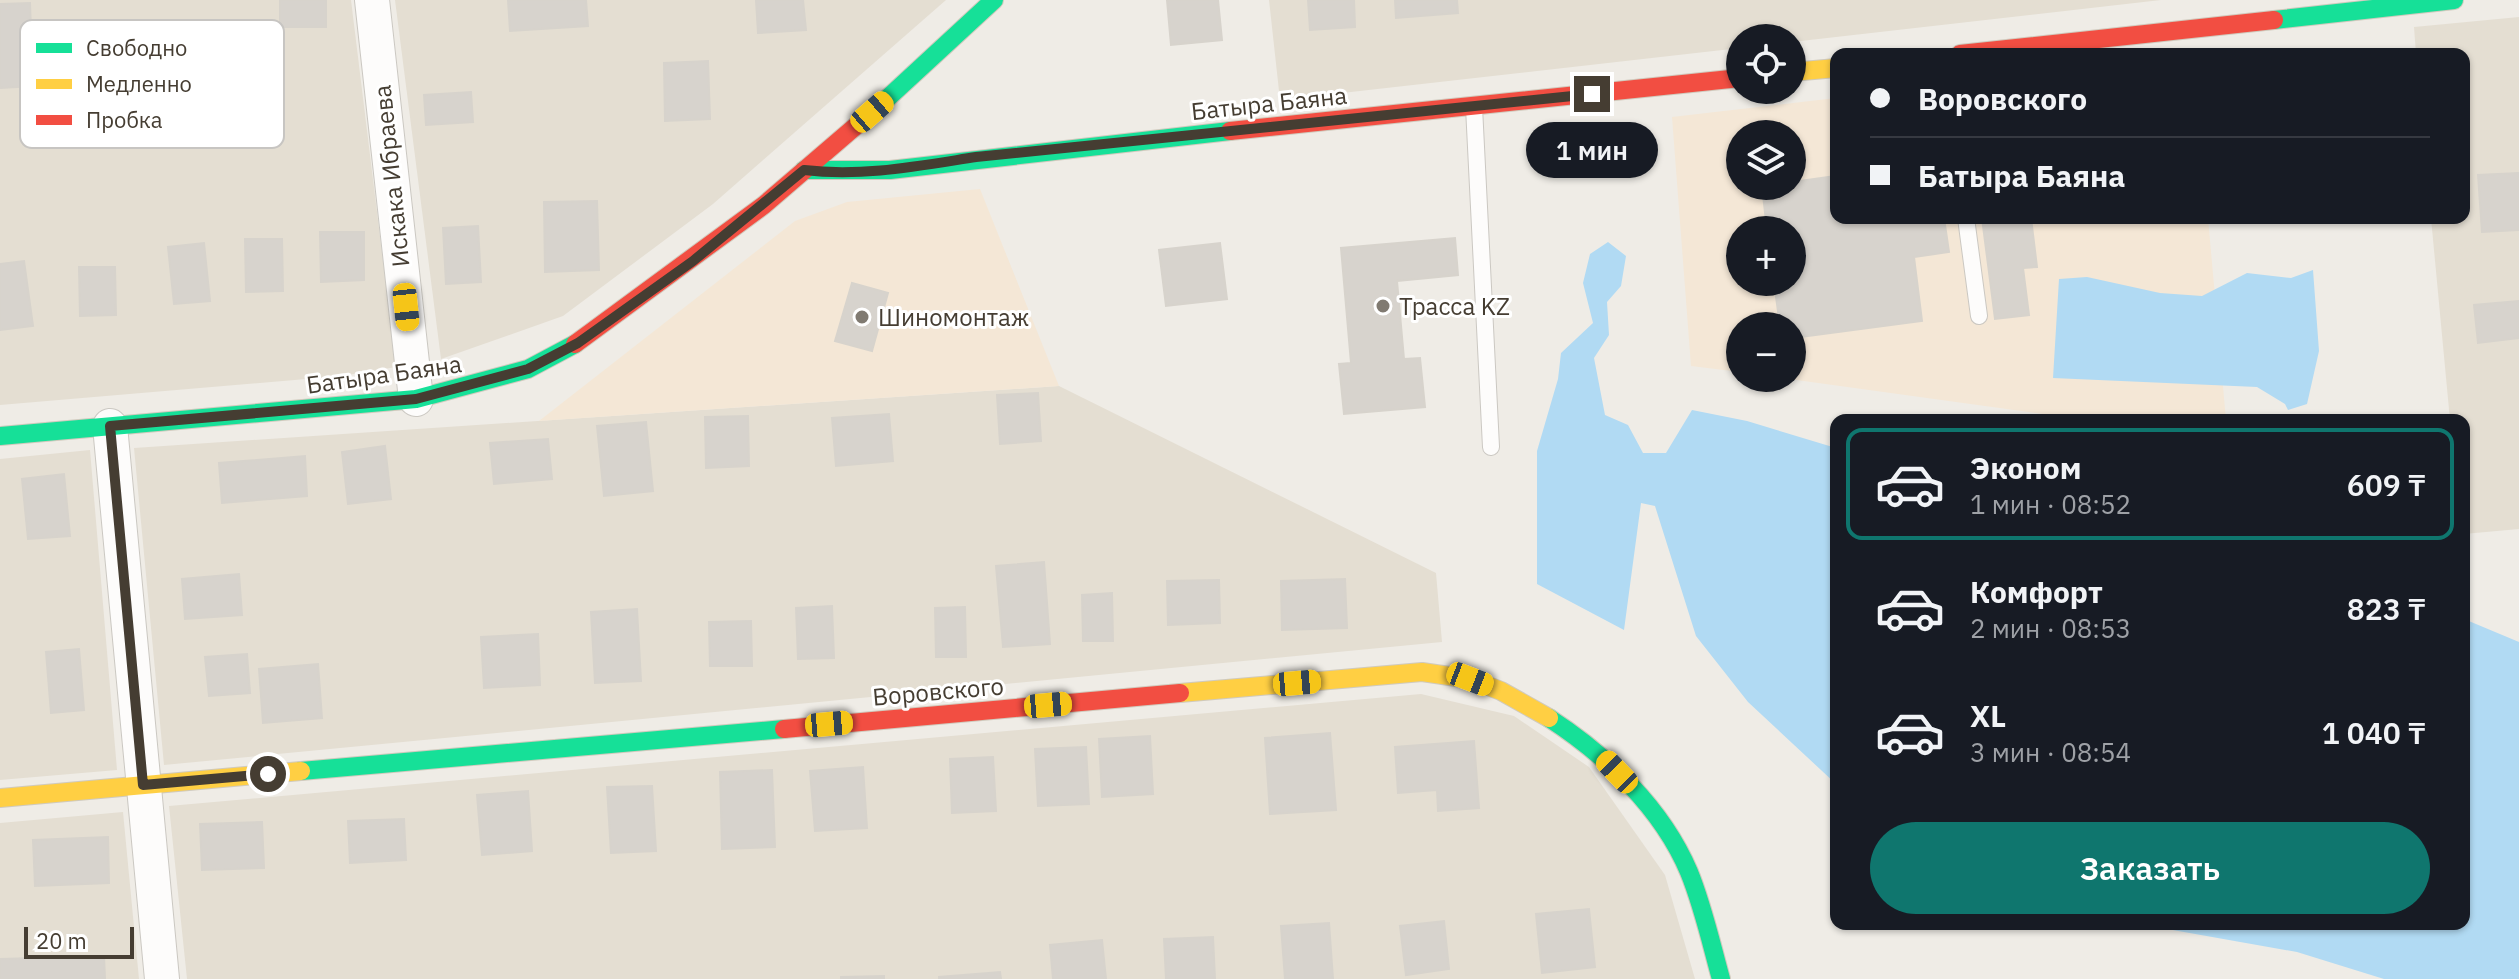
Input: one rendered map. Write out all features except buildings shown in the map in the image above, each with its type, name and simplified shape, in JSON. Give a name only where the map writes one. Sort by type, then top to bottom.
[{"type":"street","name":"Искака Ибраева","points":[[372,0],[416,399]]},
{"type":"street","name":"Батыра Баяна","points":[[0,436],[416,399],[528,369],[578,343],[693,261],[804,170],[994,0]]},
{"type":"street","points":[[2012,48],[2390,4],[2454,0]]},
{"type":"street","points":[[1806,71],[1830,69]]},
{"type":"street","name":"Батыра Баяна","points":[[804,170],[835,174],[883,172],[976,157],[1726,80]]},
{"type":"street","points":[[110,426],[162,979]]},
{"type":"street","name":"Воровского","points":[[0,798],[1422,672],[1470,679],[1517,698],[1602,755],[1665,827],[1687,868],[1721,979]]},
{"type":"lane","points":[[1474,107],[1491,447]]},
{"type":"lane","points":[[1967,224],[1979,316]]},
{"type":"shaded area","points":[[0,0],[351,0],[396,367],[341,376],[0,405]]},
{"type":"shaded area","points":[[395,0],[946,0],[713,204],[563,316],[441,359]]},
{"type":"shaded area","points":[[1269,0],[2161,0],[1806,40],[1806,24],[1726,24],[1726,50],[1280,100]]},
{"type":"shaded area","points":[[2519,17],[2519,529],[2470,533],[2470,414],[2449,414],[2432,224],[2470,224],[2470,48],[2416,48],[2414,27]]},
{"type":"shaded area","points":[[1830,99],[1830,224],[2209,224],[2225,414],[2043,414],[1806,381],[1806,312],[1726,312],[1726,370],[1691,366],[1672,117],[1806,104],[1806,101]]},
{"type":"shaded area","points":[[980,189],[1059,386],[539,421],[795,221],[847,202]]},
{"type":"shaded area","points":[[1059,386],[1436,573],[1442,642],[164,765],[134,448]]},
{"type":"shaded area","points":[[90,450],[117,770],[0,780],[0,459]]},
{"type":"shaded area","points":[[1421,694],[1514,716],[1589,767],[1665,875],[1695,979],[187,979],[169,806]]},
{"type":"shaded area","points":[[123,812],[139,979],[0,979],[0,823]]},
{"type":"water","points":[[1608,242],[1626,256],[1621,286],[1607,302],[1609,335],[1594,358],[1605,415],[1628,425],[1643,453],[1666,453],[1692,410],[1747,421],[1830,446],[1830,778],[1748,702],[1696,636],[1655,506],[1641,503],[1624,630],[1537,584],[1537,451],[1558,379],[1561,353],[1593,323],[1583,283],[1590,254]]},
{"type":"water","points":[[2313,270],[2319,351],[2307,404],[2288,410],[2285,404],[2257,387],[2053,378],[2059,279],[2087,277],[2160,293],[2202,296],[2247,273],[2291,278]]},
{"type":"water","points":[[2470,622],[2519,642],[2519,979],[2384,979],[2297,952],[2173,930],[2470,930]]},
{"type":"traffic: fast","points":[[878,107],[994,0]]},
{"type":"traffic: fast","points":[[2274,20],[2454,0]]},
{"type":"traffic: fast","points":[[804,170],[890,170],[1230,131]]},
{"type":"traffic: fast","points":[[0,436],[416,399],[528,369],[575,344]]},
{"type":"traffic: fast","points":[[1549,718],[1611,766],[1664,826],[1694,885],[1721,979]]},
{"type":"traffic: fast","points":[[301,771],[784,729]]},
{"type":"traffic: slow","points":[[1806,71],[1830,69]]},
{"type":"traffic: slow","points":[[1180,693],[1422,672],[1470,679],[1501,691],[1549,718]]},
{"type":"traffic: slow","points":[[0,798],[301,771]]},
{"type":"traffic: jam","points":[[2015,48],[2274,20]]},
{"type":"traffic: jam","points":[[1230,131],[1726,79]]},
{"type":"traffic: jam","points":[[575,344],[764,205],[878,107]]},
{"type":"traffic: jam","points":[[784,729],[1180,693]]},
{"type":"place","name":"Трасса KZ","points":[[1383,306]]},
{"type":"place","name":"Шиномонтаж","points":[[862,317]]},
{"type":"route","points":[[268,774],[143,785],[110,426],[416,399],[478,385],[528,369],[578,343],[693,261],[804,170],[835,174],[883,172],[976,157],[1592,94]]}]
